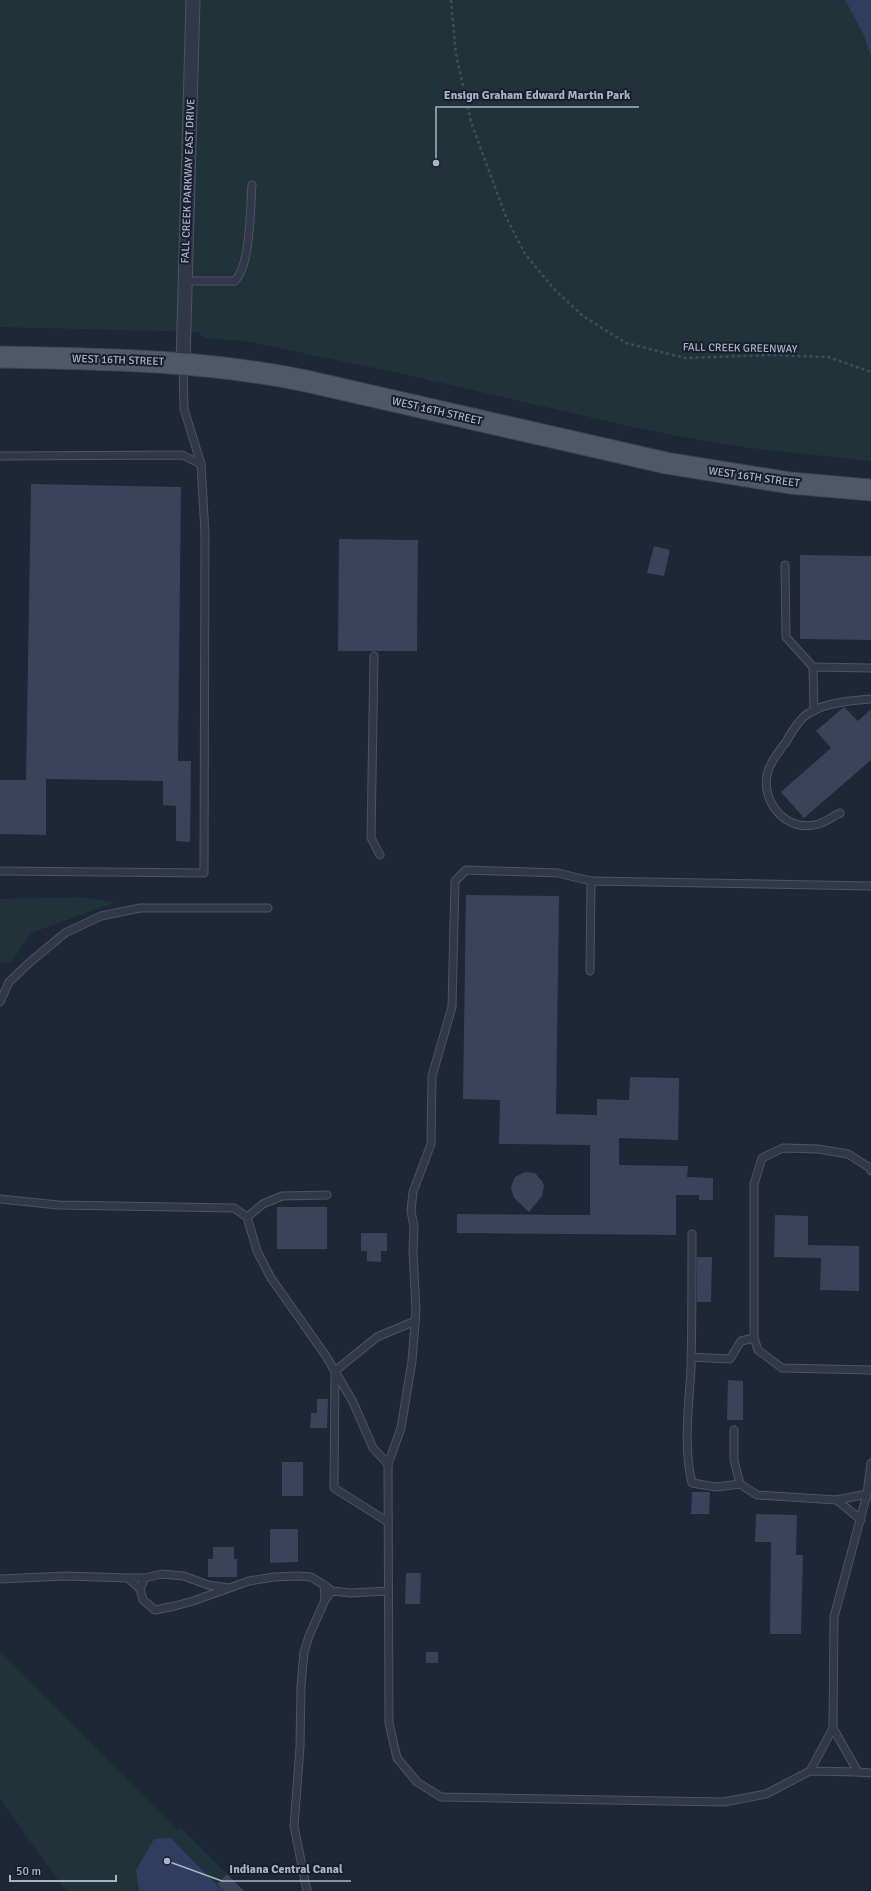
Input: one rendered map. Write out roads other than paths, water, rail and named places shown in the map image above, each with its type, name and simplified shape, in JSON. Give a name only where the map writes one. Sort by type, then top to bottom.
[{"type":"main road","name":"WEST 16TH STREET","points":[[0,357],[183,363],[233,368],[292,378],[666,463],[790,483],[871,490]]},
{"type":"street","name":"FALL CREEK PARKWAY EAST DRIVE","points":[[183,363],[193,0]]},
{"type":"lane","points":[[185,281],[234,281],[240,275],[246,257],[252,185]]},
{"type":"lane","points":[[0,871],[204,873],[205,533],[201,464],[184,409],[183,363]]},
{"type":"lane","points":[[0,456],[182,456],[201,464]]},
{"type":"lane","points":[[785,565],[786,637],[813,667],[814,711]]},
{"type":"lane","points":[[374,656],[371,838],[380,856]]},
{"type":"lane","points":[[813,667],[871,668]]},
{"type":"lane","points":[[840,813],[818,824],[795,824],[782,817],[771,804],[767,789],[768,771],[790,734],[808,713],[836,703],[871,699]]},
{"type":"lane","points":[[871,886],[591,881],[558,874],[466,870],[455,881],[452,1006],[432,1076],[431,1144],[413,1192],[411,1211],[414,1227],[412,1251],[415,1321],[412,1361],[401,1428],[388,1464],[389,1723],[397,1758],[417,1782],[441,1797],[724,1802],[766,1794],[810,1771],[871,1773]]},
{"type":"lane","points":[[590,971],[591,881]]},
{"type":"lane","points":[[0,1002],[9,982],[29,963],[65,933],[101,916],[140,908],[268,908]]},
{"type":"lane","points":[[871,1171],[870,1168],[848,1154],[818,1149],[783,1148],[762,1158],[754,1184],[754,1338],[758,1350],[782,1368],[871,1370]]},
{"type":"lane","points":[[247,1217],[263,1204],[282,1196],[327,1195]]},
{"type":"lane","points":[[0,1199],[58,1205],[234,1208],[247,1217],[257,1251],[271,1278],[326,1356],[353,1402],[373,1448],[388,1464]]},
{"type":"lane","points":[[692,1234],[691,1357],[688,1425],[688,1469],[692,1483],[716,1488],[740,1484],[757,1494],[837,1500],[867,1494]]},
{"type":"lane","points":[[335,1371],[377,1337],[415,1321]]},
{"type":"lane","points":[[691,1357],[730,1359],[741,1341],[754,1338]]},
{"type":"lane","points":[[335,1371],[334,1488],[388,1522]]},
{"type":"lane","points":[[734,1430],[734,1460],[740,1484]]},
{"type":"lane","points":[[810,1771],[833,1728],[834,1617],[861,1520],[867,1494],[871,1463]]},
{"type":"lane","points":[[837,1500],[861,1520]]},
{"type":"lane","points":[[0,1579],[66,1576],[145,1578],[161,1574],[184,1576],[208,1585],[229,1588]]},
{"type":"lane","points":[[145,1578],[140,1588],[142,1600],[155,1610],[175,1606],[249,1581],[297,1576],[311,1577],[332,1591],[351,1593],[388,1591]]},
{"type":"lane","points":[[128,1578],[140,1588]]},
{"type":"lane","points":[[324,1585],[325,1600]]},
{"type":"lane","points":[[307,1891],[294,1826],[300,1747],[301,1686],[304,1652],[309,1636],[325,1600],[332,1591]]},
{"type":"lane","points":[[833,1728],[858,1772]]},
{"type":"water","points":[[845,0],[871,0],[871,56],[864,35]]},
{"type":"water","points":[[171,1838],[223,1891],[139,1891],[136,1870],[154,1839]]},
{"type":"place","name":"Ensign Graham Edward Martin Park","points":[[436,163]]},
{"type":"place","name":"Indiana Central Canal","points":[[167,1861]]}]
